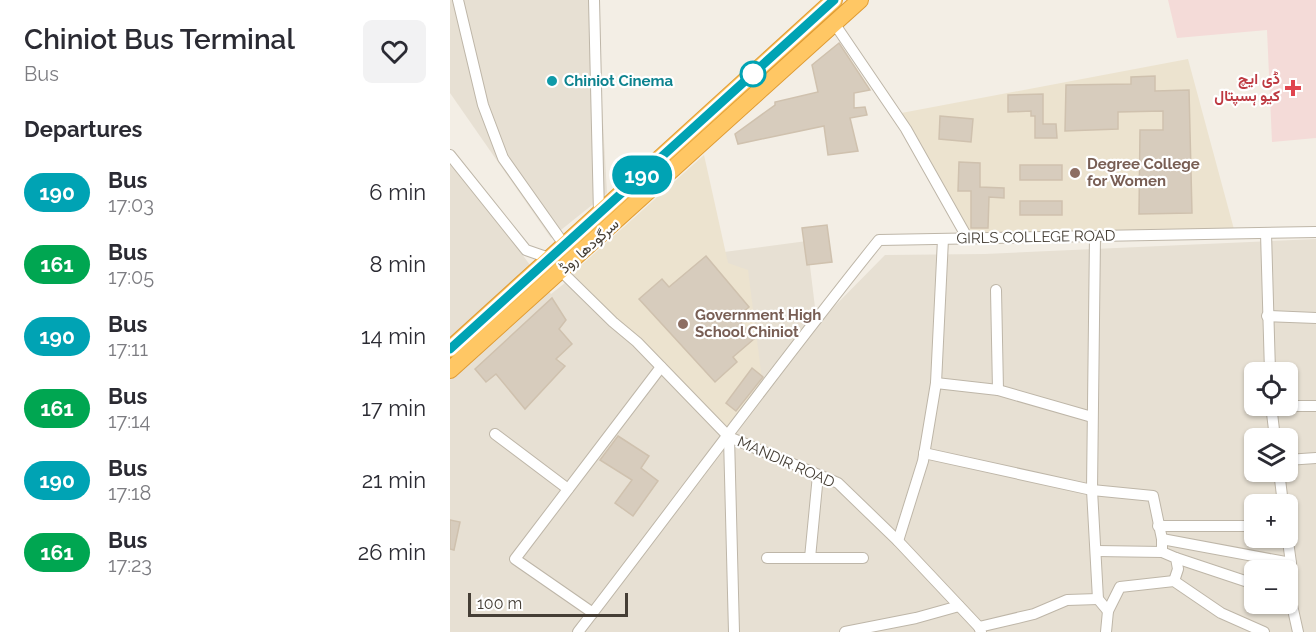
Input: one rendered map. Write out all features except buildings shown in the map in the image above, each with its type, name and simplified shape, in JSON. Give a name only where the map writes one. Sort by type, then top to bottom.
[{"type":"highway","name":"سرگودھا روڈ","points":[[774,67],[834,0]]},
{"type":"highway","name":"سرگودھا روڈ","points":[[450,370],[561,271],[688,144],[774,67],[834,23],[860,0]]},
{"type":"highway","name":"سرگودھا روڈ","points":[[450,349],[563,243],[688,144]]},
{"type":"street","points":[[458,0],[483,105],[503,158],[563,243]]},
{"type":"street","points":[[594,0],[599,214]]},
{"type":"street","points":[[834,23],[906,129],[968,239]]},
{"type":"street","points":[[450,154],[526,250],[549,258]]},
{"type":"street","name":"GIRLS COLLEGE ROAD","points":[[729,437],[802,336],[879,240],[1316,232]]},
{"type":"street","points":[[1266,233],[1269,362]]},
{"type":"street","points":[[1095,236],[1092,490],[1098,599],[1108,611]]},
{"type":"street","points":[[898,541],[924,453],[936,383],[943,239]]},
{"type":"street","name":"MANDIR ROAD","points":[[561,271],[661,367],[729,437],[838,483],[898,541],[980,629]]},
{"type":"street","points":[[996,290],[998,390]]},
{"type":"street","points":[[1267,316],[1316,318]]},
{"type":"street","points":[[593,613],[515,559],[661,367]]},
{"type":"street","points":[[936,383],[998,390],[1092,417]]},
{"type":"street","points":[[1298,406],[1316,406]]},
{"type":"street","points":[[495,434],[568,489]]},
{"type":"street","points":[[579,632],[729,437]]},
{"type":"street","points":[[729,437],[735,632]]},
{"type":"street","points":[[924,453],[1092,490],[1153,496],[1162,539],[1161,552]]},
{"type":"street","points":[[1298,459],[1316,458]]},
{"type":"street","points":[[810,558],[818,475]]},
{"type":"street","points":[[1158,526],[1244,526]]},
{"type":"street","points":[[1162,539],[1275,560]]},
{"type":"street","points":[[1097,551],[1161,552],[1244,581]]},
{"type":"street","points":[[767,558],[863,558]]},
{"type":"street","points":[[1174,581],[1178,569],[1176,558]]},
{"type":"street","points":[[1106,632],[1108,611],[1120,587],[1174,581],[1221,613],[1264,632]]},
{"type":"street","points":[[980,629],[1034,614],[1067,600],[1098,599]]},
{"type":"street","points":[[845,632],[916,618],[959,606]]},
{"type":"street","points":[[1294,614],[1298,632]]},
{"type":"shaded area","points":[[450,0],[596,0],[607,193],[551,238],[450,93]]},
{"type":"shaded area","name":"ڈی ایچ کیو ہسپتال","points":[[1168,0],[1316,0],[1316,138],[1272,142],[1267,30],[1177,38]]},
{"type":"shaded area","name":"Degree College for Women","points":[[1188,59],[1235,233],[968,239],[896,114]]},
{"type":"shaded area","points":[[450,155],[551,294],[580,271],[807,241],[817,324],[885,255],[985,254],[1316,239],[1316,632],[450,632]]},
{"type":"shaded area","name":"Government High School Chiniot","points":[[704,155],[728,263],[748,270],[763,387],[729,437],[565,280]]},
{"type":"bus line","name":"190","points":[[450,349],[563,243],[599,214],[834,0]]},
{"type":"place","name":"Chiniot Cinema","points":[[552,81]]},
{"type":"place","name":"ڈی ایچ کیو ہسپتال","points":[[1293,88]]},
{"type":"place","name":"Degree College for Women","points":[[1075,173]]},
{"type":"place","name":"Government High School Chiniot","points":[[683,324]]}]
